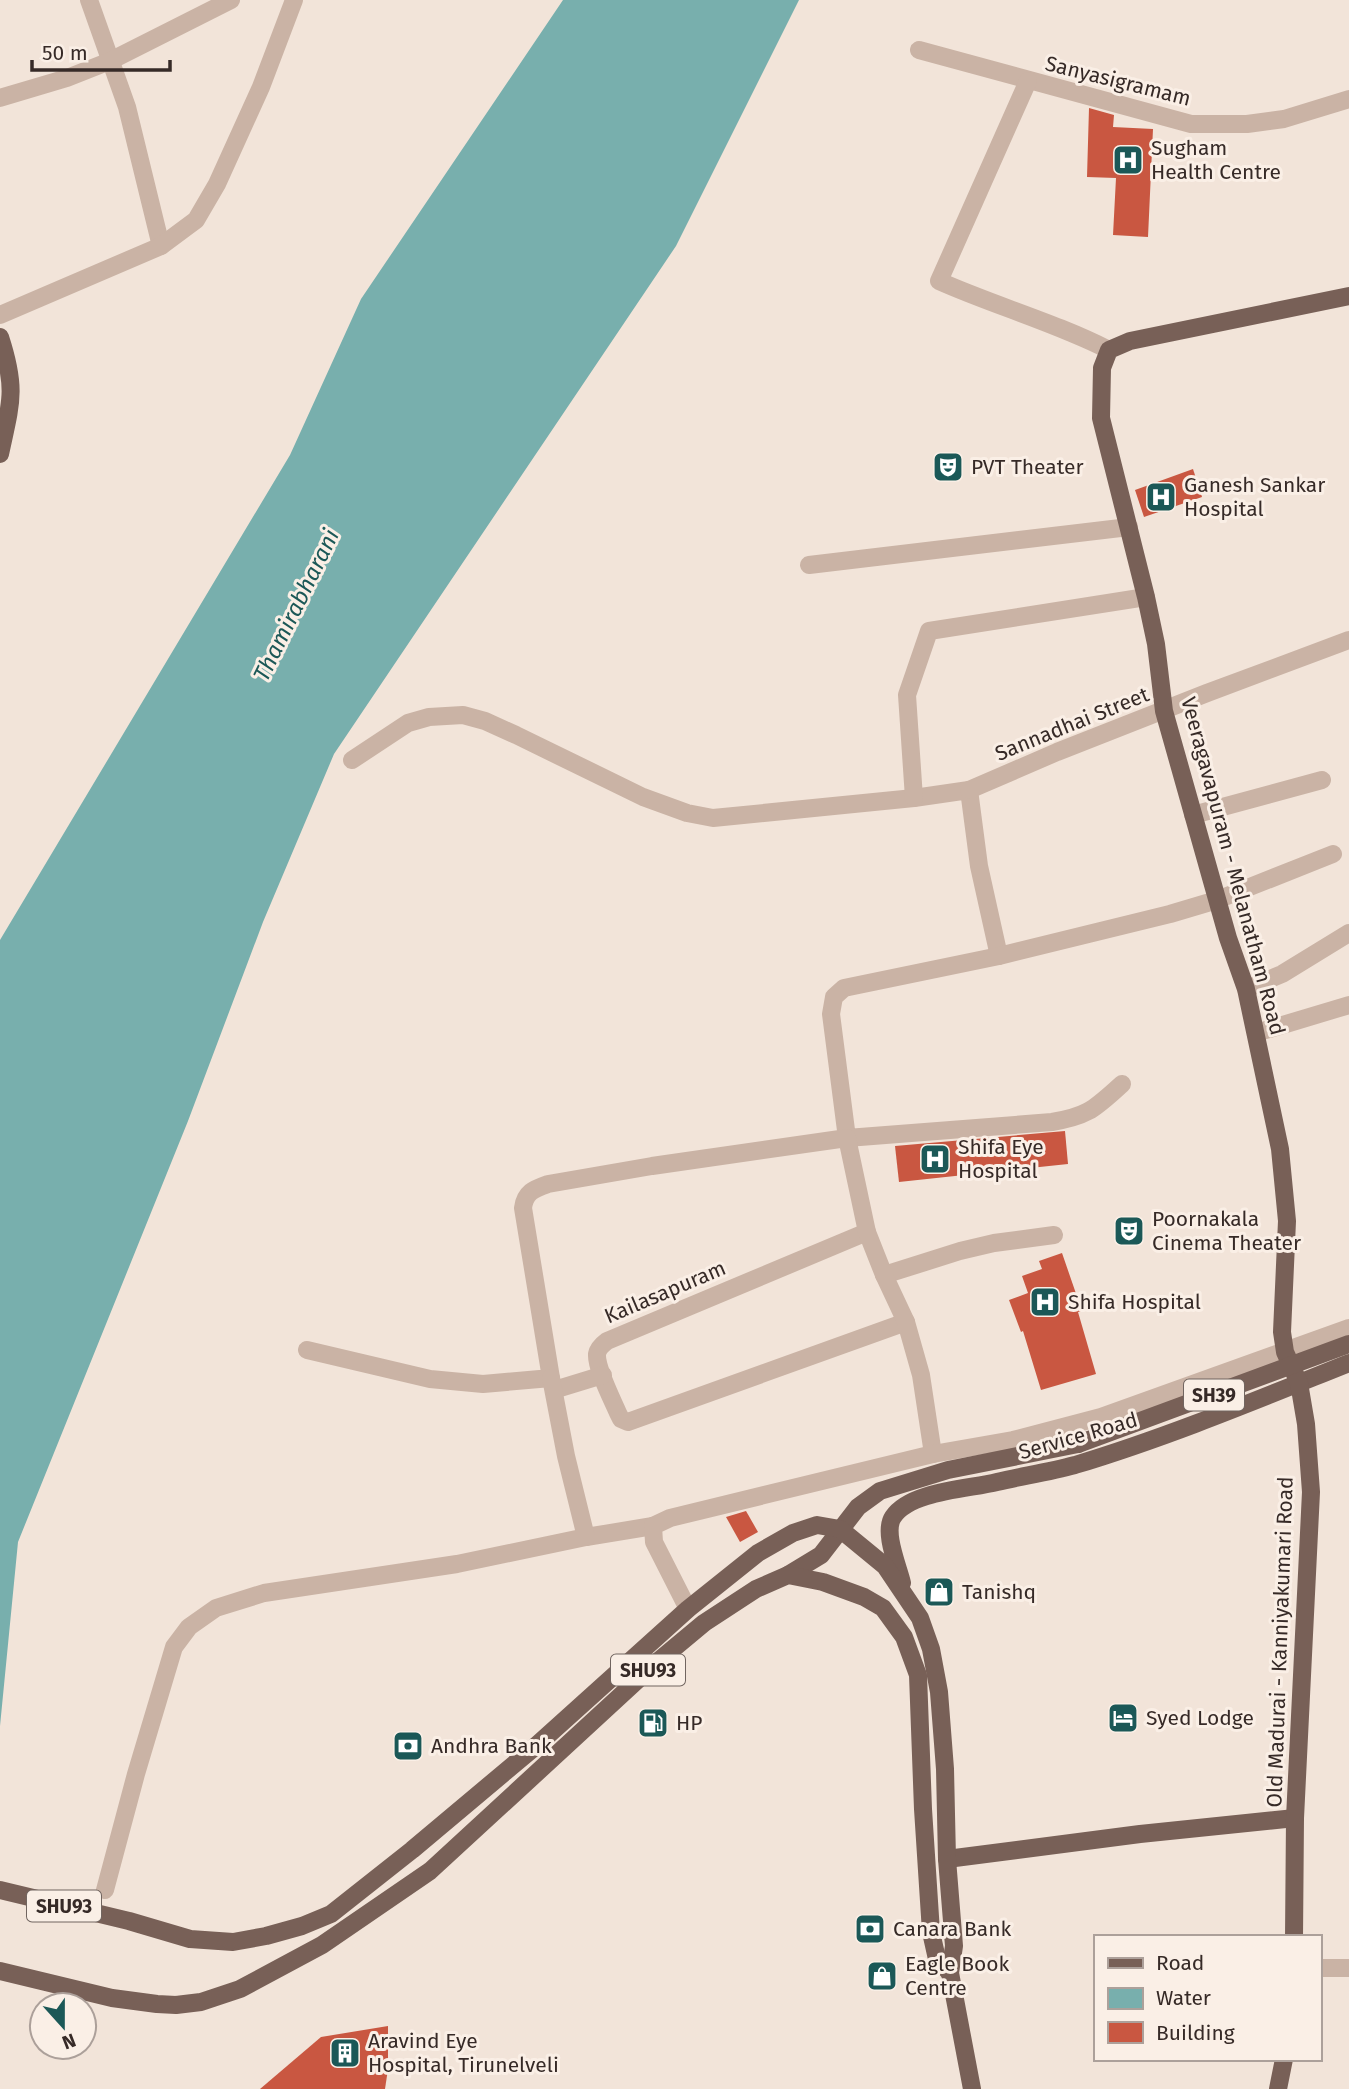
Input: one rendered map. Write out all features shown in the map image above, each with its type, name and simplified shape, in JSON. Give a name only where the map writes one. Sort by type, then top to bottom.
[{"type":"main road","points":[[1109,350],[1130,341],[1349,296]]},
{"type":"main road","points":[[0,337],[12,389],[9,421],[1,448]]},
{"type":"main road","name":"Veeragavapuram - Melanatham Road","points":[[1109,350],[1101,368],[1101,418],[1156,643],[1164,711],[1245,989],[1280,1149],[1287,1221],[1282,1332],[1285,1352]]},
{"type":"main road","name":"SH39","points":[[840,1530],[858,1507],[880,1492],[948,1470],[1079,1444],[1349,1344]]},
{"type":"main road","name":"Old Madurai - Kanniyakumari Road","points":[[1285,1352],[1299,1383],[1306,1424],[1311,1492],[1295,1818],[1294,1935]]},
{"type":"main road","name":"Service Road","points":[[904,1592],[889,1538],[889,1526],[905,1505],[932,1495],[1074,1465],[1169,1433],[1349,1363]]},
{"type":"main road","name":"SHU93","points":[[0,1890],[129,1921],[190,1939],[233,1942],[302,1926],[331,1914],[537,1745],[688,1609],[758,1553],[793,1532],[817,1525],[840,1530]]},
{"type":"main road","points":[[788,1575],[821,1555],[840,1530],[885,1566],[920,1618],[931,1649],[939,1692],[954,1946],[950,1973],[972,2089]]},
{"type":"main road","points":[[788,1575],[823,1582],[864,1597],[883,1608],[904,1637],[918,1675],[923,1809],[932,1932],[937,1959],[950,1973]]},
{"type":"main road","name":"SHU93","points":[[0,1971],[113,1998],[176,2005],[218,1998],[240,1989],[322,1945],[430,1871],[656,1663],[704,1623],[756,1590],[788,1575]]},
{"type":"main road","points":[[947,1859],[1140,1834],[1295,1818]]},
{"type":"main road","points":[[412,1850],[430,1871]]},
{"type":"main road","points":[[1278,2089],[1284,2061]]},
{"type":"street","points":[[89,0],[127,107],[161,246]]},
{"type":"street","points":[[0,98],[67,78],[110,61],[231,0]]},
{"type":"street","points":[[0,315],[161,246],[196,220],[217,184],[261,87],[293,0]]},
{"type":"street","name":"Sanyasigramam","points":[[919,50],[1191,124],[1247,124],[1284,119],[1349,99]]},
{"type":"street","points":[[1028,81],[939,281],[976,298],[1058,326],[1109,350]]},
{"type":"street","points":[[809,565],[1129,527]]},
{"type":"street","points":[[914,798],[907,695],[929,631],[1146,597]]},
{"type":"street","name":"Sannadhai Street","points":[[352,760],[408,723],[429,717],[463,715],[485,721],[516,735],[643,797],[687,813],[713,818],[914,798],[968,790],[1057,752],[1349,640]]},
{"type":"street","points":[[1193,815],[1322,780]]},
{"type":"street","points":[[968,790],[979,866],[999,956]]},
{"type":"street","points":[[933,1454],[921,1375],[906,1322],[867,1232],[847,1138],[831,1014],[834,997],[845,988],[1109,930],[1217,900],[1333,853]]},
{"type":"street","points":[[1245,989],[1282,974],[1349,933]]},
{"type":"street","points":[[1256,1033],[1349,1005]]},
{"type":"street","points":[[586,1537],[566,1456],[523,1208],[524,1198],[533,1189],[652,1166],[847,1138],[1077,1118],[1093,1111],[1122,1084]]},
{"type":"street","name":"Kailasapuram","points":[[867,1232],[607,1341],[597,1353],[621,1419],[628,1422],[906,1322]]},
{"type":"street","points":[[884,1275],[960,1251],[994,1243],[1054,1235]]},
{"type":"street","points":[[105,1890],[174,1647],[189,1627],[216,1608],[264,1593],[457,1564],[653,1526],[670,1518],[933,1454],[1013,1440],[1101,1417],[1349,1328]]},
{"type":"street","points":[[307,1350],[430,1379],[483,1384],[553,1384],[603,1375]]},
{"type":"street","points":[[653,1526],[654,1542],[688,1609]]},
{"type":"street","points":[[1321,1968],[1349,1968]]},
{"type":"water","name":"Thamirabharani","points":[[563,0],[799,0],[676,246],[334,754],[263,922],[188,1121],[18,1542],[0,1726],[0,940],[290,455],[361,299]]},
{"type":"building","points":[[1089,108],[1114,115],[1113,127],[1153,129],[1148,237],[1113,235],[1116,178],[1087,177]]},
{"type":"building","points":[[1193,469],[1202,497],[1144,517],[1135,490]]},
{"type":"building","points":[[1065,1131],[1068,1164],[899,1182],[895,1146]]},
{"type":"building","points":[[1062,1253],[1082,1311],[1078,1312],[1096,1374],[1041,1390],[1023,1331],[1021,1332],[1009,1300],[1028,1293],[1022,1276],[1042,1269],[1039,1261]]},
{"type":"building","points":[[746,1511],[758,1532],[740,1542],[726,1517]]},
{"type":"building","name":"Aravind Eye Hospital, Tirunelveli","points":[[388,2026],[385,2089],[260,2089],[321,2037]]},
{"type":"place","name":"Sugham Health Centre","points":[[1128,160]]},
{"type":"place","name":"PVT Theater","points":[[948,467]]},
{"type":"place","name":"Ganesh Sankar Hospital","points":[[1161,497]]},
{"type":"place","name":"Shifa Eye Hospital","points":[[935,1159]]},
{"type":"place","name":"Poornakala Cinema Theater","points":[[1129,1231]]},
{"type":"place","name":"Shifa Hospital","points":[[1045,1302]]},
{"type":"place","name":"Tanishq","points":[[939,1592]]},
{"type":"place","name":"Syed Lodge","points":[[1123,1718]]},
{"type":"place","name":"HP","points":[[653,1723]]},
{"type":"place","name":"Andhra Bank","points":[[408,1746]]},
{"type":"place","name":"Canara Bank","points":[[870,1929]]},
{"type":"place","name":"Eagle Book Centre","points":[[882,1976]]},
{"type":"place","name":"Aravind Eye Hospital, Tirunelveli","points":[[345,2053]]}]
